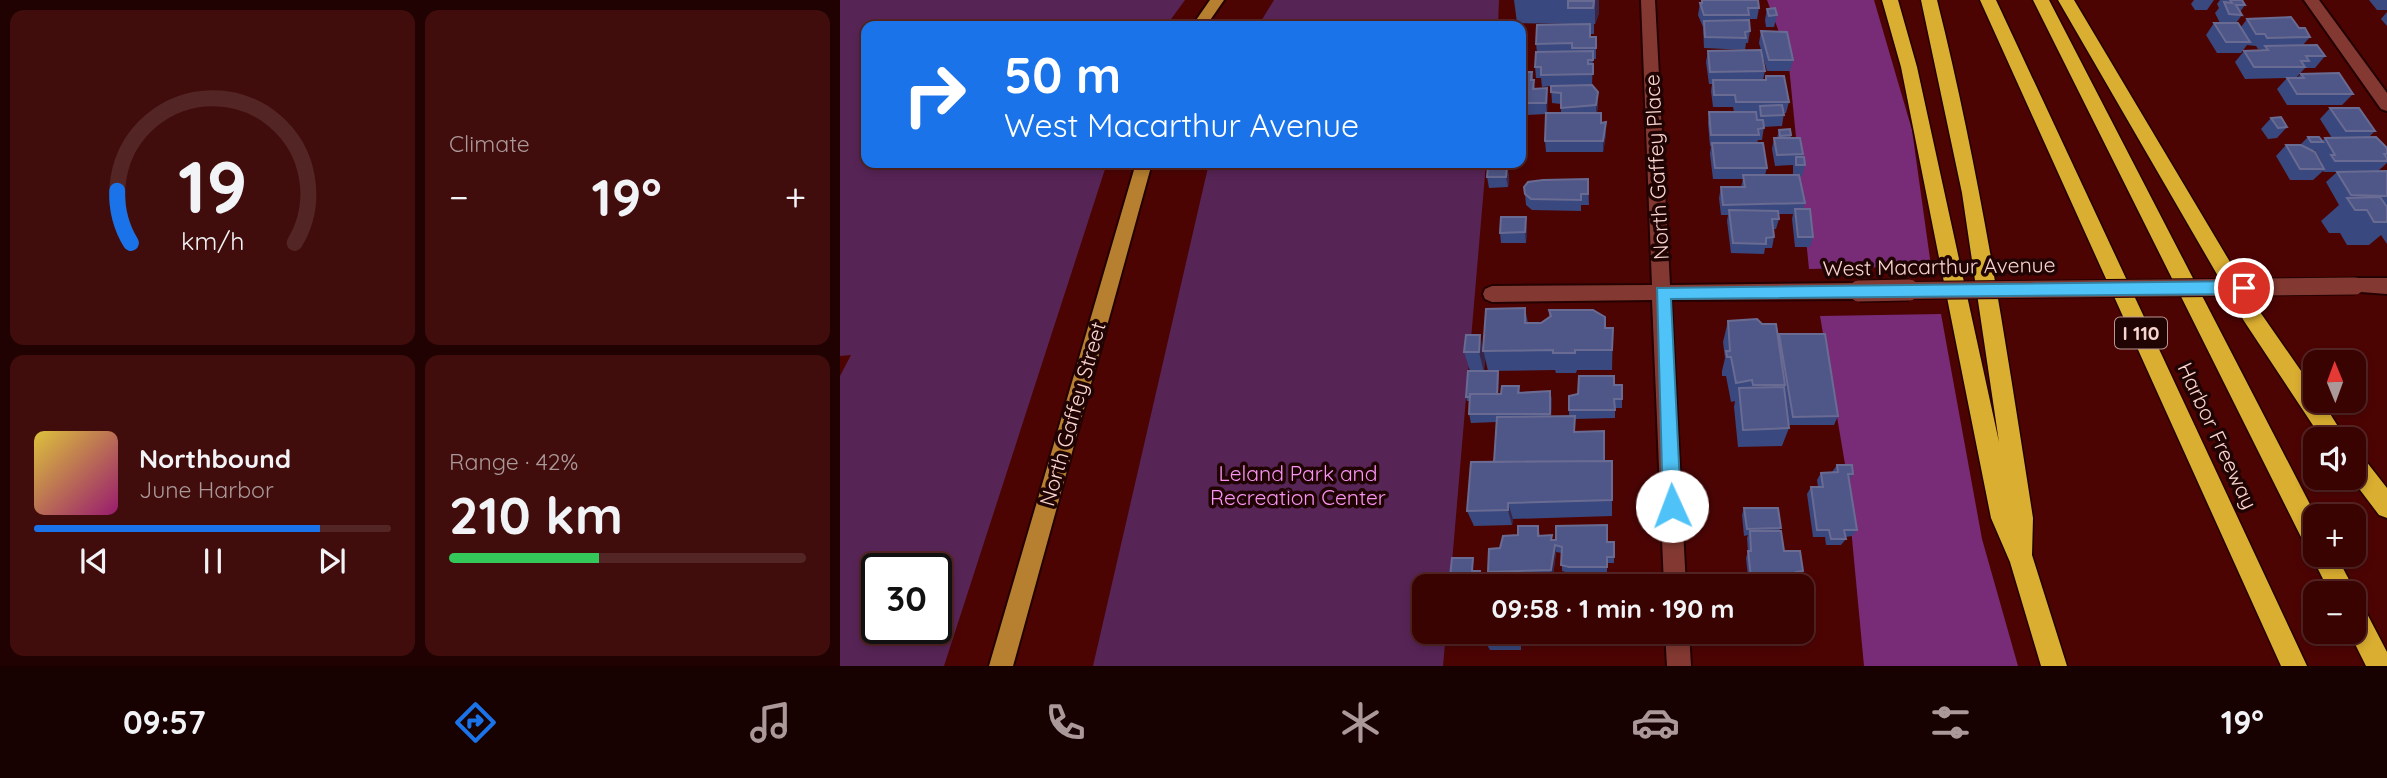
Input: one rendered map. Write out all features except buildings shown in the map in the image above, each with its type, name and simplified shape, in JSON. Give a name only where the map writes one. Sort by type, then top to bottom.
[{"type":"highway","points":[[1889,0],[1909,67],[2003,519],[2022,561],[2054,666]]},
{"type":"highway","points":[[1929,0],[1953,90],[1969,168],[2021,518],[2022,561]]},
{"type":"highway","name":"Harbor Freeway","points":[[1987,0],[2294,666]]},
{"type":"highway","name":"Harbor Freeway","points":[[2041,0],[2303,515]]},
{"type":"highway","points":[[2066,0],[2250,315],[2327,427]]},
{"type":"highway","points":[[2366,480],[2387,507]]},
{"type":"highway","points":[[2366,639],[2380,666]]},
{"type":"main road","points":[[1202,21],[1217,0]]},
{"type":"main road","name":"North Gaffey Street","points":[[1001,666],[1143,168]]},
{"type":"street","name":"North Gaffey Place","points":[[1648,0],[1675,574]]},
{"type":"street","points":[[2311,0],[2387,105]]},
{"type":"street","name":"West Macarthur Avenue","points":[[1492,294],[2387,286]]},
{"type":"street","points":[[1678,644],[1679,666]]},
{"type":"green space","points":[[840,0],[1185,0],[1170,21],[861,21],[861,168],[1105,168],[952,641],[952,553],[861,553],[861,644],[951,644],[944,666],[840,666],[840,376],[851,355],[840,356]]},
{"type":"green space","points":[[1274,0],[1499,0],[1498,21],[1261,21]]},
{"type":"green space","name":"Leland Park and Recreation Center","points":[[1208,168],[1486,168],[1451,574],[1412,574],[1412,644],[1445,644],[1443,666],[1093,666]]},
{"type":"shaded area","points":[[1767,0],[1874,0],[1912,130],[1931,266],[1809,269],[1788,56]]},
{"type":"shaded area","points":[[1941,314],[1982,539],[2018,666],[1864,666],[1845,464],[1820,316]]},
{"type":"route","points":[[1672,506],[1663,293],[2244,288]]}]
